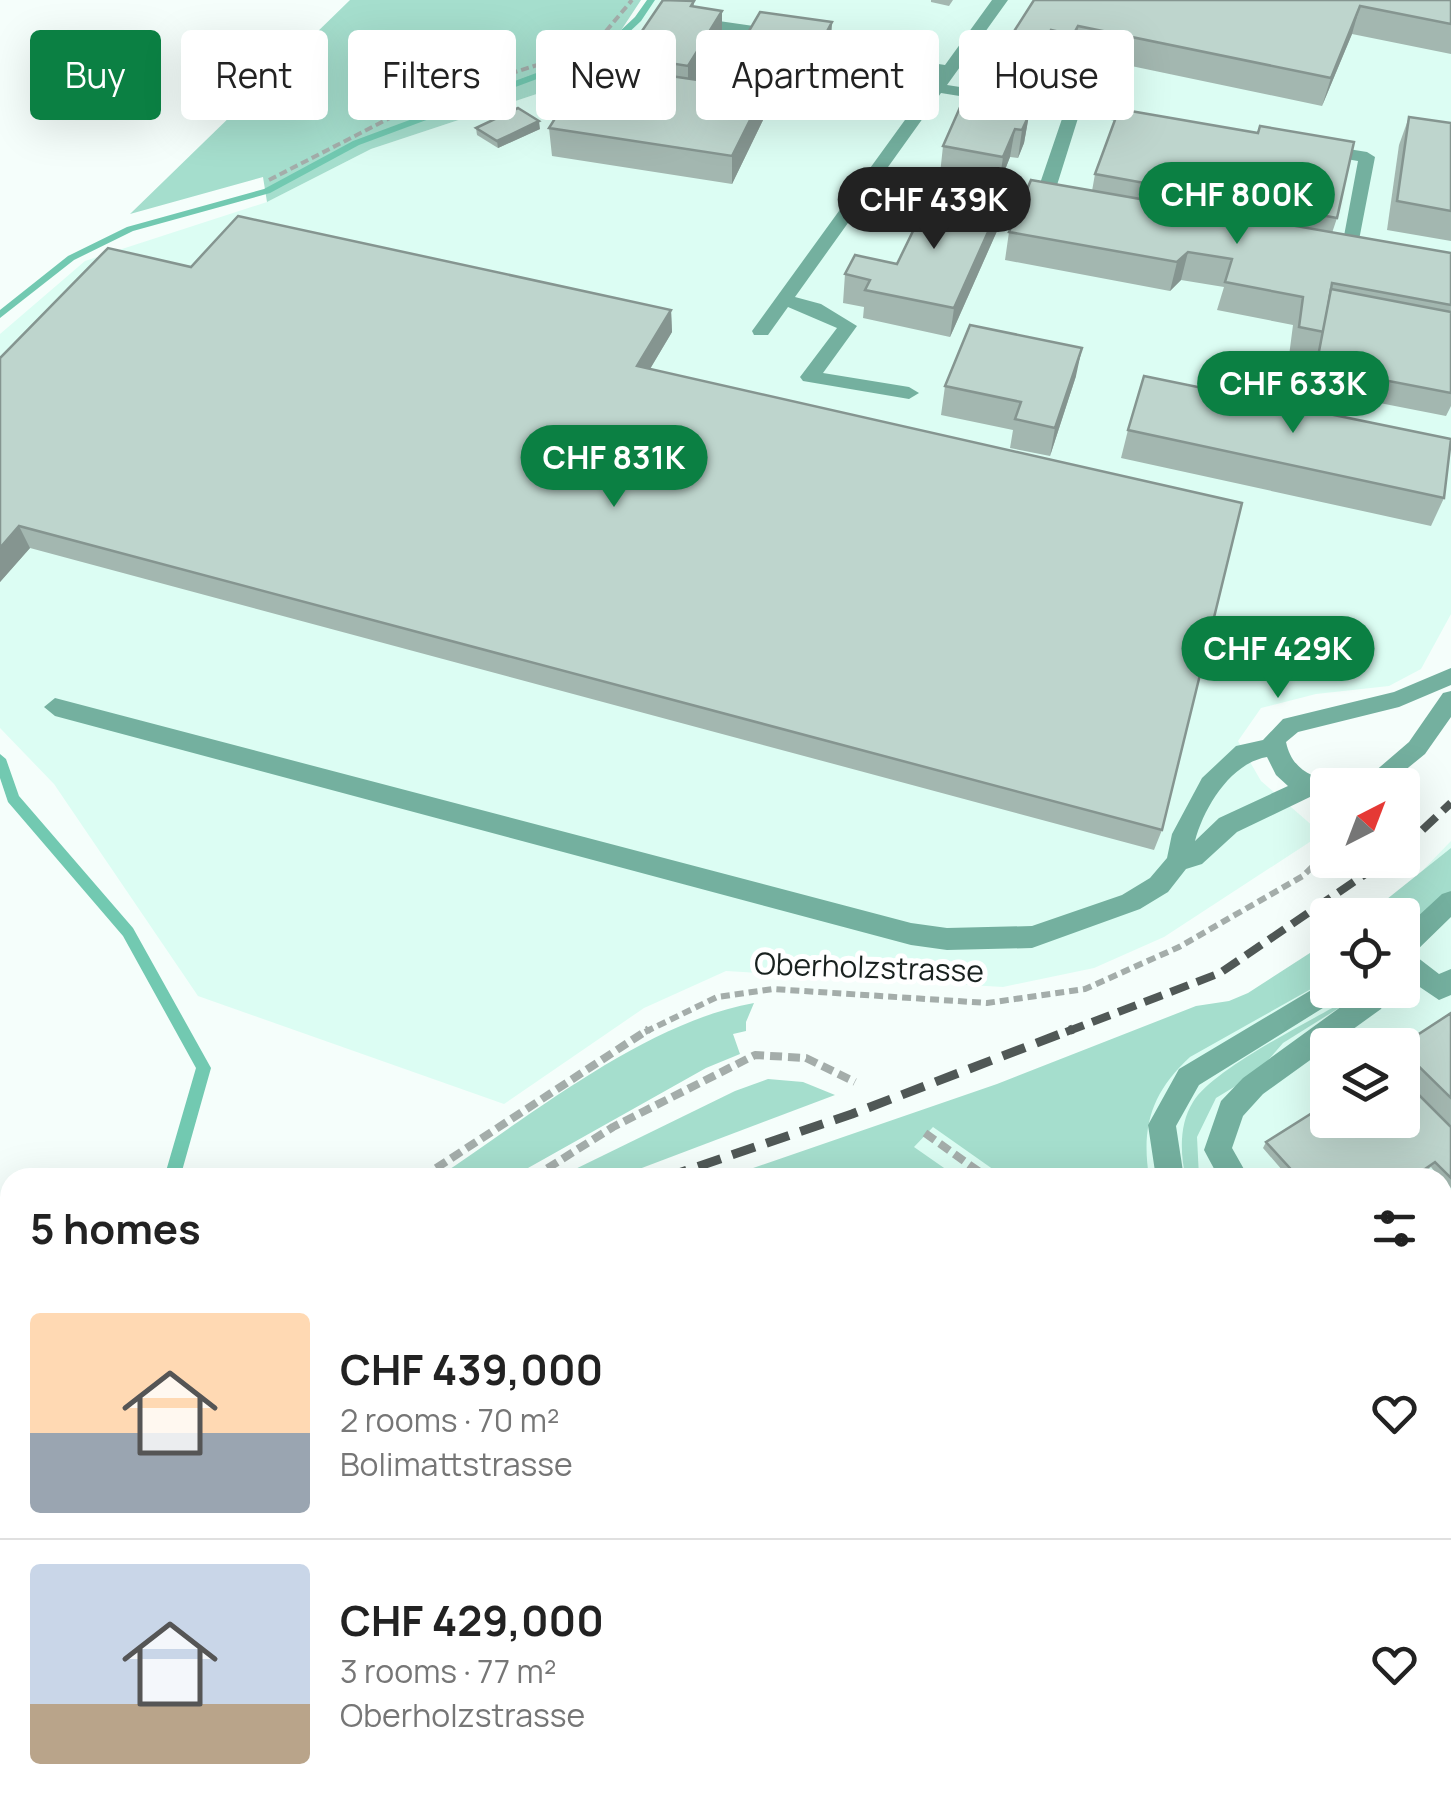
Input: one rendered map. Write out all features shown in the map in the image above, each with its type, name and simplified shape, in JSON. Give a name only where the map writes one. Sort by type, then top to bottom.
[{"type":"street","points":[[939,85],[1000,0]]},
{"type":"street","points":[[677,20],[745,30]]},
{"type":"street","points":[[939,68],[949,70]]},
{"type":"street","points":[[1134,119],[1171,125]]},
{"type":"street","points":[[761,331],[914,120]]},
{"type":"street","points":[[1043,201],[1069,120]]},
{"type":"street","points":[[1308,147],[1366,157],[1353,236]]},
{"type":"street","points":[[784,300],[814,308],[848,326],[810,377],[909,393]]},
{"type":"street","points":[[1310,785],[1286,773],[1275,759],[1274,739],[1290,725],[1399,699],[1451,676]]},
{"type":"street","points":[[1392,768],[1417,748],[1451,699]]},
{"type":"street","points":[[56,707],[911,934],[947,939],[1032,937],[1090,920],[1131,902],[1158,885],[1178,860],[1184,834],[1210,784],[1244,752],[1274,747]]},
{"type":"street","points":[[1178,860],[1192,857],[1228,825],[1310,792]]},
{"type":"street","points":[[1420,931],[1451,901]]},
{"type":"street","points":[[1420,974],[1439,989],[1451,980]]},
{"type":"street","points":[[1168,1168],[1162,1125],[1189,1077],[1310,1002]]},
{"type":"street","points":[[1228,1168],[1218,1150],[1230,1110],[1253,1086],[1361,1008]]},
{"type":"path","points":[[516,72],[592,48],[632,0]]},
{"type":"path","points":[[269,180],[383,120]]},
{"type":"path","name":"Oberholzstrasse","points":[[436,1168],[665,1019],[717,997],[773,989],[987,1004],[1084,989],[1179,947],[1310,868]]},
{"type":"path","points":[[548,1168],[613,1127],[755,1056],[806,1058],[855,1082]]},
{"type":"path","points":[[924,1133],[974,1168]]},
{"type":"shaded area","points":[[648,0],[1451,0],[1451,614],[1421,669],[1389,686],[1316,694],[1261,708],[1238,741],[1261,781],[1310,824],[1310,842],[1164,937],[1094,968],[1003,987],[726,971],[644,1008],[504,1104],[198,996],[54,784],[0,728],[0,334],[85,261],[267,202],[371,149],[458,120],[516,120],[516,101],[536,94],[536,120],[676,120],[676,30],[626,30]]},
{"type":"shaded area","points":[[1451,841],[1451,1168],[781,1168],[1001,1107],[1263,988],[1310,956],[1310,1008],[1420,1008],[1420,898],[1396,898],[1415,878],[1420,878],[1420,873]]},
{"type":"green space","points":[[350,0],[641,0],[621,30],[536,30],[536,94],[516,101],[516,30],[348,30],[348,120],[458,120],[371,149],[267,202],[263,177],[130,214],[227,120],[328,120],[328,30],[319,30]]},
{"type":"green space","points":[[1451,848],[1451,891],[1420,916],[1420,898],[1388,898],[1413,878],[1420,878],[1420,873]]},
{"type":"green space","points":[[1310,953],[1310,990],[1190,1057],[1166,1083],[1148,1126],[1148,1168],[991,1168],[933,1127],[914,1147],[944,1168],[753,1168],[997,1084],[1196,1006],[1229,1001]]},
{"type":"green space","points":[[754,1003],[746,1031],[733,1034],[740,1054],[706,1068],[528,1168],[451,1168],[590,1074],[631,1050],[713,1013]]},
{"type":"green space","points":[[1332,1008],[1339,1008],[1283,1043],[1257,1073],[1216,1098],[1197,1137],[1199,1168],[1185,1168],[1183,1129],[1188,1111],[1204,1089],[1242,1060]]},
{"type":"green space","points":[[768,1079],[803,1082],[835,1095],[642,1168],[577,1168],[735,1091]]},
{"type":"building","points":[[663,0],[694,1],[691,6],[722,11],[710,30],[696,30],[696,53],[688,66],[676,64],[676,30],[643,30]]},
{"type":"building","points":[[1034,0],[1451,0],[1451,24],[1360,6],[1331,78],[1134,38],[1134,30],[1078,26],[1076,30],[1015,30]]},
{"type":"building","points":[[760,12],[832,22],[828,30],[750,30]]},
{"type":"building","points":[[676,77],[696,80],[696,120],[750,120],[732,156],[549,128],[554,120],[676,120]]},
{"type":"building","points":[[516,109],[539,121],[497,141],[476,128],[493,120],[516,120]]},
{"type":"building","points":[[959,110],[959,120],[1027,120],[1022,130],[1015,129],[1003,157],[943,146]]},
{"type":"building","points":[[1134,112],[1258,133],[1260,126],[1354,142],[1337,218],[1095,174],[1115,120],[1134,120]]},
{"type":"building","points":[[1409,117],[1451,123],[1451,211],[1397,201]]},
{"type":"building","points":[[1031,180],[1451,253],[1451,305],[1332,283],[1324,332],[1299,327],[1303,297],[1225,282],[1232,259],[1188,252],[1177,262],[1009,232]]},
{"type":"building","points":[[933,190],[1001,203],[954,308],[865,290],[870,280],[845,274],[855,255],[897,264]]},
{"type":"building","points":[[238,216],[671,310],[637,366],[1242,503],[1162,830],[19,526],[0,548],[0,358],[108,248],[191,267]]},
{"type":"building","points":[[1331,289],[1451,312],[1451,393],[1316,367]]},
{"type":"building","points":[[970,325],[1082,348],[1055,428],[1015,419],[1021,402],[945,386]]},
{"type":"building","points":[[1144,376],[1451,439],[1444,498],[1128,430]]},
{"type":"building","points":[[1451,1013],[1451,1098],[1420,1068],[1420,1033]]},
{"type":"building","points":[[1420,1096],[1451,1127],[1451,1168],[1441,1168],[1435,1162],[1426,1168],[1290,1168],[1266,1142],[1310,1114],[1310,1138],[1420,1138]]},
{"type":"waterway","points":[[0,315],[71,258],[130,229],[267,191],[356,143],[604,51],[638,19],[651,0]]},
{"type":"waterway","points":[[0,759],[13,798],[128,932],[204,1068],[175,1168]]},
{"type":"railway","points":[[1420,832],[1451,803]]},
{"type":"railway","points":[[1066,1032],[1220,973],[1360,878]]},
{"type":"railway","points":[[693,1168],[852,1114],[1073,1029]]}]
